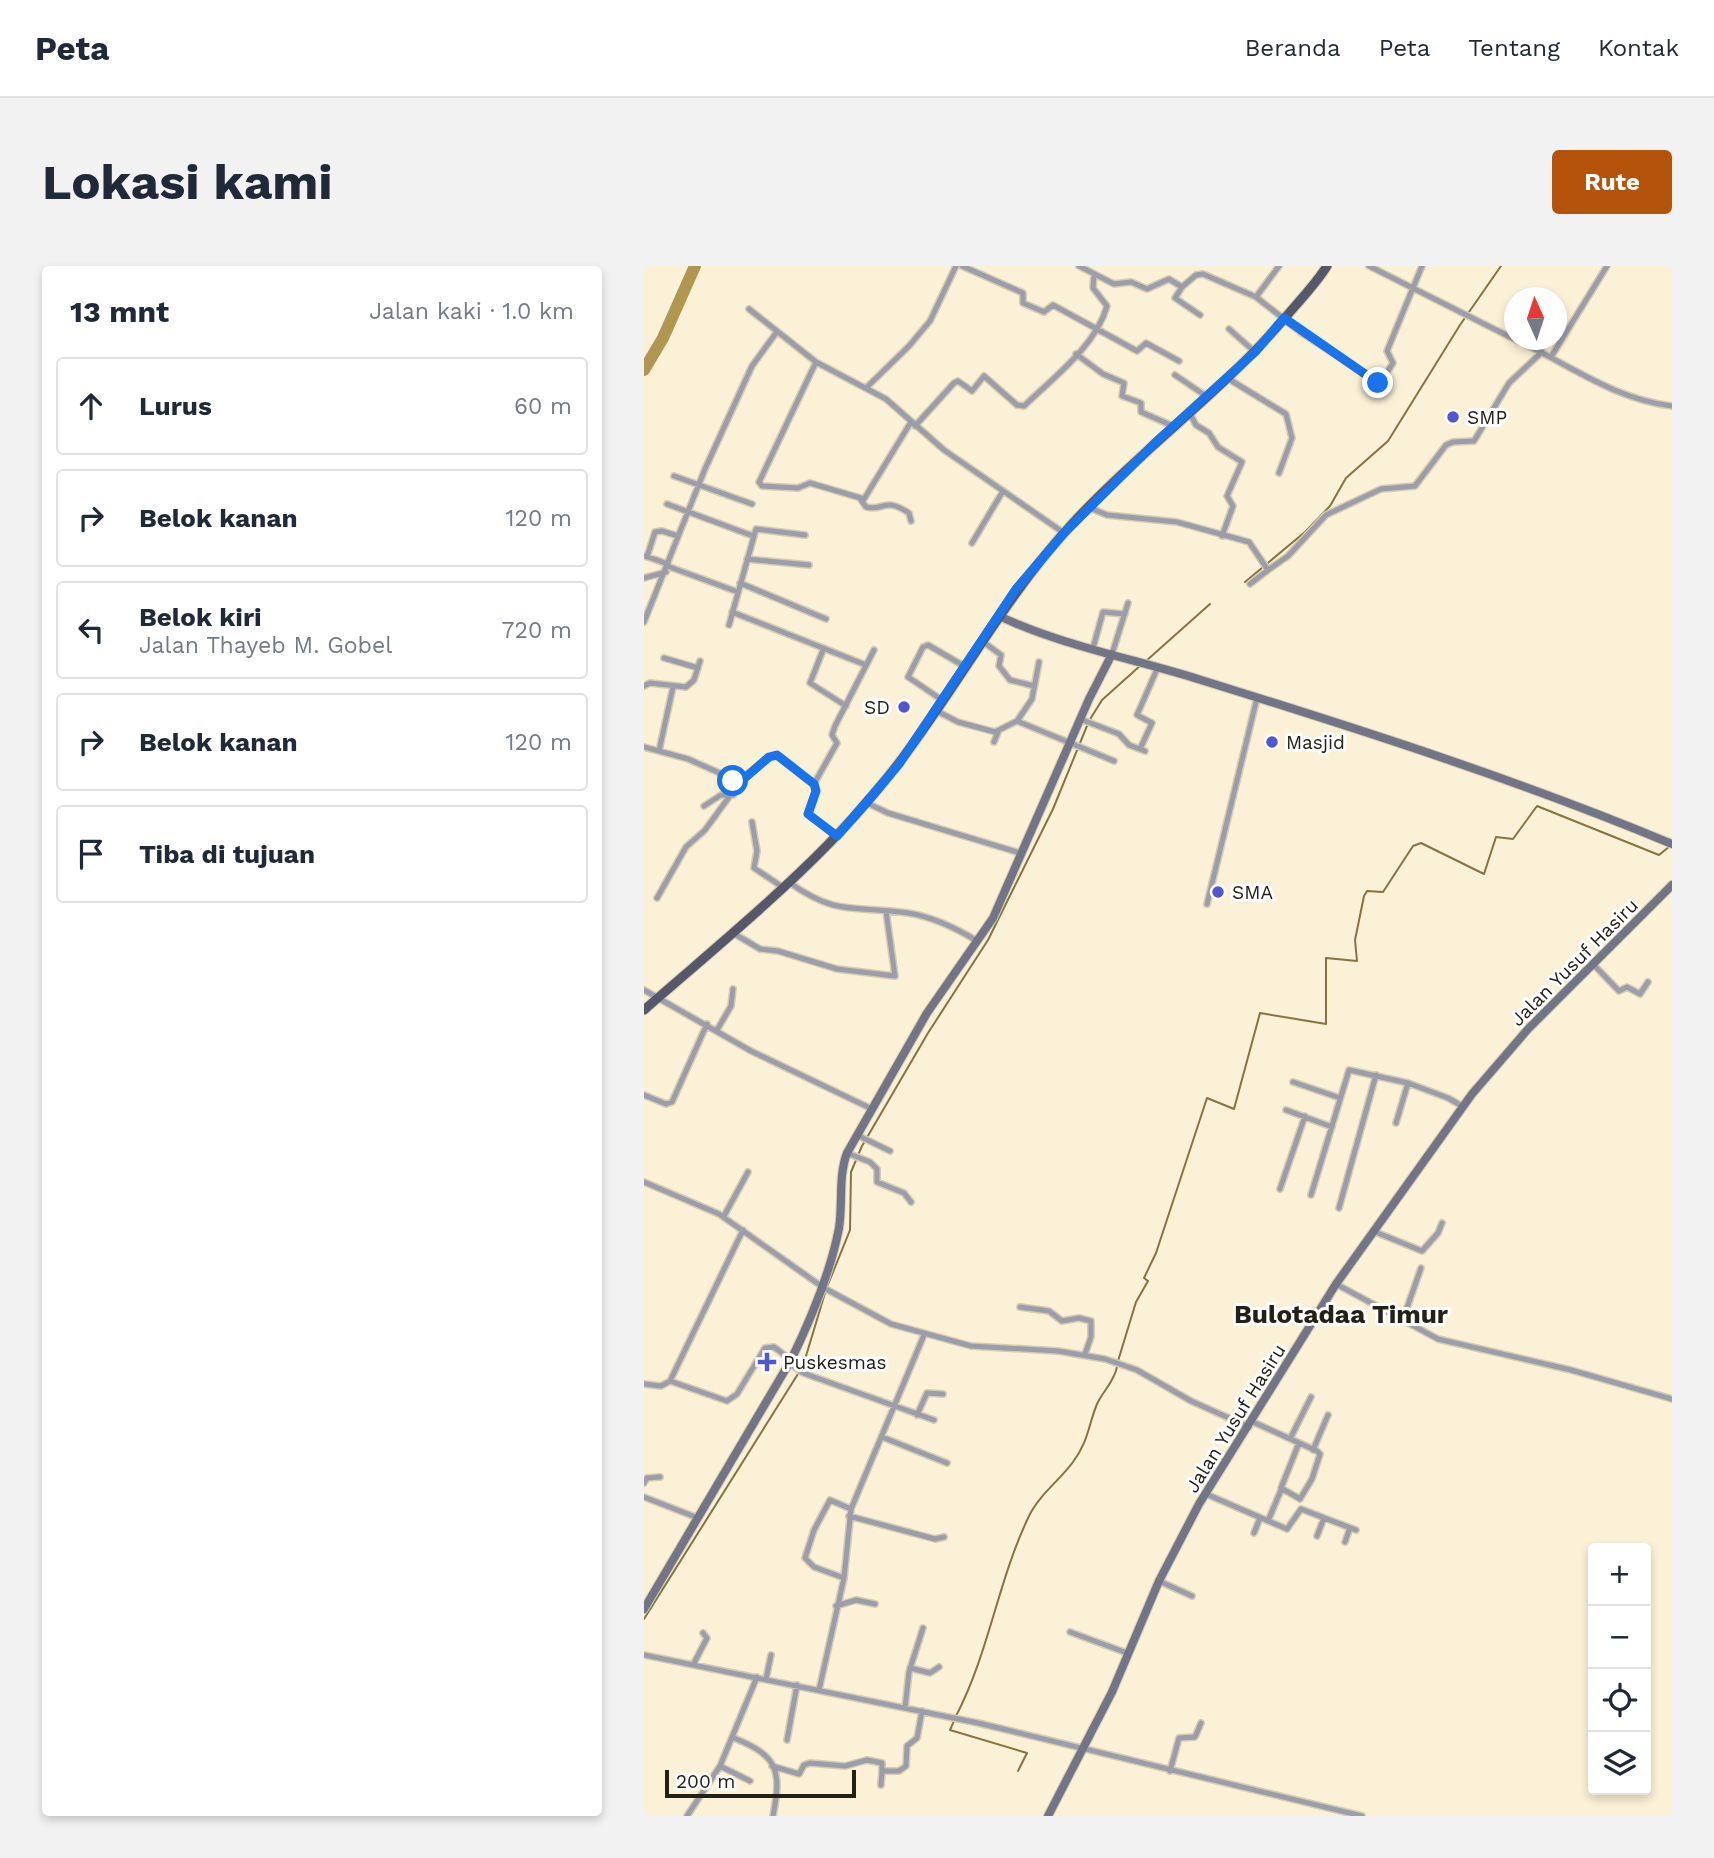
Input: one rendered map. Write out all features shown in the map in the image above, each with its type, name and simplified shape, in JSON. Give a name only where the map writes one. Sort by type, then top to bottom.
[{"type":"main road","points":[[644,1010],[787,886],[837,836],[899,764],[1016,589],[1064,533],[1173,426],[1255,352],[1327,266]]},
{"type":"street","points":[[866,388],[930,321],[956,266]]},
{"type":"street","points":[[962,266],[1023,293],[1024,304],[1042,312],[1053,305],[1137,351],[1146,343],[1179,362]]},
{"type":"street","points":[[1079,266],[1117,285],[1131,282],[1149,288],[1171,279],[1182,286]]},
{"type":"street","points":[[1256,297],[1279,266]]},
{"type":"street","points":[[1369,266],[1504,333]]},
{"type":"street","points":[[1200,315],[1175,298],[1182,286],[1196,275],[1203,274],[1256,297],[1322,348],[1380,383],[1393,363],[1387,351],[1422,266]]},
{"type":"street","points":[[1551,357],[1607,266]]},
{"type":"street","points":[[861,500],[867,495],[913,424],[954,383],[958,381],[972,391],[984,376],[1017,405],[1024,406],[1076,354],[1097,328],[1107,306],[1094,288],[1094,274]]},
{"type":"street","points":[[749,309],[816,362],[886,399],[913,424],[1064,533]]},
{"type":"street","points":[[1229,329],[1255,352]]},
{"type":"street","points":[[644,622],[699,485],[752,366],[776,333]]},
{"type":"street","points":[[1538,350],[1594,383],[1632,397],[1672,406]]},
{"type":"street","points":[[1250,584],[1264,567],[1288,556],[1326,515],[1381,489],[1415,486],[1446,445],[1476,439],[1509,383],[1542,352]]},
{"type":"street","points":[[1076,354],[1103,374],[1124,383],[1122,396],[1141,403],[1141,412],[1173,426]]},
{"type":"street","points":[[816,362],[759,482],[774,489],[802,488],[810,483],[861,500],[866,508],[885,504],[897,507],[909,513],[911,521]]},
{"type":"street","points":[[1175,374],[1206,396]]},
{"type":"street","points":[[1227,378],[1286,414],[1292,438],[1279,473]]},
{"type":"street","points":[[1189,412],[1196,425],[1209,433],[1218,447],[1242,462],[1227,496],[1233,506],[1222,536]]},
{"type":"street","points":[[674,476],[752,504]]},
{"type":"street","points":[[971,543],[1003,491]]},
{"type":"street","points":[[667,504],[753,536]]},
{"type":"street","points":[[1088,507],[1107,515],[1177,522],[1249,542],[1264,567]]},
{"type":"street","points":[[729,625],[756,528],[805,535]]},
{"type":"street","points":[[678,536],[657,531],[645,557],[738,592]]},
{"type":"street","points":[[747,559],[809,565]]},
{"type":"street","points":[[644,578],[667,567]]},
{"type":"street","points":[[740,583],[826,619]]},
{"type":"street","points":[[644,1609],[790,1362],[825,1288],[838,1230],[842,1167],[847,1153],[862,1138],[872,1109],[927,1013],[977,941],[1006,893],[1020,853],[1076,747],[1128,603]]},
{"type":"street","points":[[1093,648],[1102,613],[1109,610],[1125,614]]},
{"type":"street","points":[[733,612],[866,665]]},
{"type":"street","points":[[999,616],[1025,627],[1397,744],[1672,844]]},
{"type":"street","points":[[982,641],[1009,658]]},
{"type":"street","points":[[942,700],[908,677],[923,647],[928,645],[964,666]]},
{"type":"street","points":[[823,650],[810,683],[846,706]]},
{"type":"street","points":[[814,784],[837,743],[833,730],[874,650]]},
{"type":"street","points":[[1001,655],[999,667],[1008,678],[1034,686]]},
{"type":"street","points":[[644,686],[650,683],[673,687],[689,685],[699,665],[664,658]]},
{"type":"street","points":[[994,742],[998,732],[1017,721],[1032,699],[1039,662]]},
{"type":"street","points":[[1086,721],[1119,734],[1128,744],[1143,750],[1152,723],[1137,715],[1158,667]]},
{"type":"street","points":[[659,751],[673,687]]},
{"type":"street","points":[[1207,904],[1257,698]]},
{"type":"street","points":[[935,710],[958,722],[998,732]]},
{"type":"street","points":[[1017,721],[1114,761]]},
{"type":"street","points":[[644,747],[688,759],[740,782]]},
{"type":"street","points":[[657,898],[685,847],[705,830],[740,782],[769,757],[776,755],[814,784],[816,791],[808,814],[837,836]]},
{"type":"street","points":[[704,806],[721,795],[733,795]]},
{"type":"street","points":[[867,803],[922,824],[1020,853]]},
{"type":"street","points":[[752,822],[757,851],[754,869],[831,906],[886,911],[938,921],[977,941]]},
{"type":"street","name":"Jalan Yusuf Hasiru","points":[[1048,1816],[1085,1748],[1159,1581],[1206,1494],[1336,1284],[1413,1179],[1462,1106],[1528,1029],[1672,885]]},
{"type":"street","points":[[733,933],[760,949],[778,951],[837,969],[895,976],[886,911]]},
{"type":"street","points":[[1593,964],[1619,991],[1627,987],[1640,994],[1648,982]]},
{"type":"street","points":[[717,1030],[731,1006],[733,989]]},
{"type":"street","points":[[644,990],[751,1051],[872,1109]]},
{"type":"street","points":[[644,1095],[666,1104],[672,1102],[707,1024]]},
{"type":"street","points":[[1311,1195],[1349,1070],[1408,1083],[1462,1106]]},
{"type":"street","points":[[1339,1208],[1376,1075]]},
{"type":"street","points":[[1293,1082],[1340,1098]]},
{"type":"street","points":[[1396,1123],[1408,1083]]},
{"type":"street","points":[[1286,1110],[1332,1126]]},
{"type":"street","points":[[1280,1189],[1305,1116]]},
{"type":"street","points":[[862,1138],[890,1151]]},
{"type":"street","points":[[847,1153],[876,1167],[877,1182],[904,1193],[911,1202]]},
{"type":"street","points":[[724,1216],[748,1172]]},
{"type":"street","points":[[644,1182],[724,1216],[825,1288],[869,1314],[924,1335],[971,1346],[1085,1354],[1137,1370],[1191,1401],[1290,1439],[1320,1454],[1321,1458],[1302,1497],[1298,1499],[1282,1490]]},
{"type":"street","points":[[1373,1231],[1422,1251],[1438,1233],[1441,1223]]},
{"type":"street","points":[[644,1384],[661,1386],[670,1381],[743,1230]]},
{"type":"street","points":[[1402,1322],[1420,1268]]},
{"type":"street","points":[[1336,1284],[1402,1322],[1438,1339],[1471,1349],[1572,1370],[1672,1399]]},
{"type":"street","points":[[1020,1307],[1049,1311],[1062,1321],[1079,1318],[1091,1321],[1091,1337],[1085,1354]]},
{"type":"street","points":[[820,1690],[844,1578],[850,1512],[924,1335]]},
{"type":"street","points":[[670,1381],[727,1401],[737,1394],[765,1348],[774,1347],[800,1372],[934,1420]]},
{"type":"street","points":[[917,1415],[927,1393],[943,1394]]},
{"type":"street","points":[[1290,1439],[1311,1397]]},
{"type":"street","points":[[1313,1450],[1328,1415]]},
{"type":"street","points":[[881,1437],[947,1462]]},
{"type":"street","points":[[1268,1521],[1298,1443]]},
{"type":"street","points":[[644,1483],[647,1478],[660,1477]]},
{"type":"street","points":[[1206,1494],[1289,1529],[1301,1509],[1353,1529],[1345,1542]]},
{"type":"street","points":[[644,1497],[698,1518]]},
{"type":"street","points":[[844,1578],[808,1564],[805,1558],[814,1530],[830,1500],[850,1512],[935,1539],[944,1537]]},
{"type":"street","points":[[1254,1533],[1260,1518]]},
{"type":"street","points":[[1317,1536],[1324,1518]]},
{"type":"street","points":[[1159,1581],[1192,1596]]},
{"type":"street","points":[[836,1606],[858,1600],[874,1604]]},
{"type":"street","points":[[905,1708],[910,1668],[923,1628]]},
{"type":"street","points":[[1070,1632],[1127,1653]]},
{"type":"street","points":[[694,1665],[707,1638],[703,1633]]},
{"type":"street","points":[[766,1679],[771,1655]]},
{"type":"street","points":[[644,1656],[797,1685],[1085,1748],[1362,1816]]},
{"type":"street","points":[[910,1668],[932,1673],[939,1667]]},
{"type":"street","points":[[687,1816],[720,1766],[734,1738],[757,1677]]},
{"type":"street","points":[[788,1740],[797,1685]]},
{"type":"street","points":[[882,1771],[904,1768],[907,1746],[917,1738],[922,1712]]},
{"type":"street","points":[[1170,1771],[1179,1738],[1195,1737],[1200,1723]]},
{"type":"street","points":[[734,1738],[766,1753],[779,1783],[773,1816]]},
{"type":"street","points":[[772,1766],[799,1774],[804,1766],[810,1763],[845,1766],[867,1760],[882,1763],[881,1786]]},
{"type":"street","points":[[720,1766],[750,1781]]},
{"type":"waterway","points":[[644,370],[663,338],[695,266]]},
{"type":"waterway","points":[[1245,582],[1305,532],[1330,506],[1346,478],[1388,441],[1460,325],[1501,266]]},
{"type":"waterway","points":[[1146,661],[1210,604]]},
{"type":"waterway","points":[[827,1287],[850,1230],[851,1172],[862,1146],[928,1033],[988,940],[1053,809],[1089,721],[1102,700],[1141,665]]},
{"type":"waterway","points":[[1118,1361],[1136,1302],[1148,1281],[1144,1278],[1156,1253],[1207,1098],[1234,1109],[1260,1013],[1326,1024],[1326,958],[1357,961],[1355,940],[1364,896],[1367,891],[1383,892],[1413,846],[1421,843],[1484,874],[1496,837],[1513,839],[1537,806],[1659,855],[1670,846]]},
{"type":"waterway","points":[[644,1619],[803,1366],[825,1293]]},
{"type":"waterway","points":[[956,1716],[977,1667],[1009,1565],[1029,1516],[1038,1501],[1068,1469],[1078,1454],[1097,1404],[1117,1367]]},
{"type":"waterway","points":[[954,1721],[950,1730],[1027,1753],[1018,1771]]},
{"type":"place","name":"SMP","points":[[1453,417]]},
{"type":"place","name":"SD","points":[[904,707]]},
{"type":"place","name":"Masjid","points":[[1272,742]]},
{"type":"place","name":"SMA","points":[[1218,892]]},
{"type":"place","name":"Puskesmas","points":[[767,1362]]},
{"type":"district","name":"Bulotadaa Timur","points":[[1341,1314]]},
{"type":"route","points":[[733,781],[740,782],[769,757],[777,755],[814,784],[816,791],[808,814],[837,836],[899,764],[1016,589],[1064,533],[1158,440],[1255,352],[1284,318],[1322,348],[1378,383]]}]
